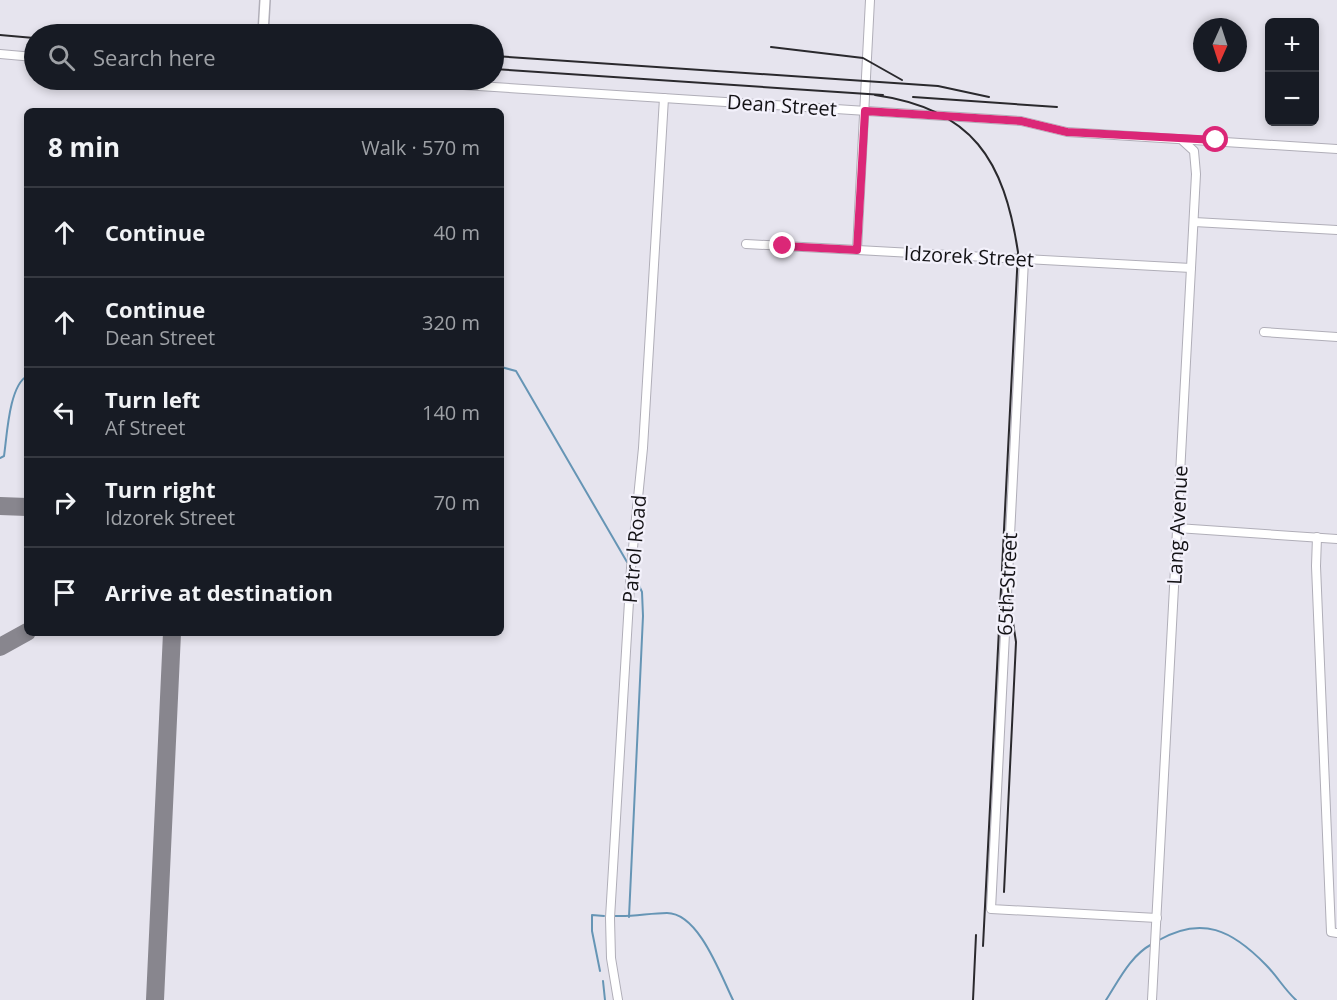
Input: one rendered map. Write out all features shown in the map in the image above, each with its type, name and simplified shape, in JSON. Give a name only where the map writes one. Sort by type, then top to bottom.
[{"type":"street","points":[[264,24],[265,0]]},
{"type":"street","points":[[857,250],[870,0]]},
{"type":"street","points":[[0,54],[24,56]]},
{"type":"street","name":"Dean Street","points":[[504,88],[1021,121],[1067,132],[1337,149]]},
{"type":"street","name":"Patrol Road","points":[[618,1000],[611,958],[610,918],[629,594],[643,448],[664,98]]},
{"type":"street","name":"Lang Avenue","points":[[1152,1000],[1194,222],[1196,157],[1189,145],[1179,139]]},
{"type":"street","points":[[1194,222],[1337,230]]},
{"type":"street","name":"Idzorek Street","points":[[746,244],[1191,268]]},
{"type":"street","name":"65th Street","points":[[1024,260],[991,909],[1157,918]]},
{"type":"street","points":[[1264,332],[1337,337]]},
{"type":"street","points":[[1177,528],[1337,538]]},
{"type":"street","points":[[1317,537],[1316,566],[1334,932]]},
{"type":"waterway","points":[[504,368],[516,371],[627,562]]},
{"type":"waterway","points":[[0,458],[4,456],[16,390],[24,378]]},
{"type":"waterway","points":[[629,917],[643,616],[642,592],[635,577]]},
{"type":"waterway","points":[[615,916],[667,913],[679,916],[689,923],[708,948],[733,1000]]},
{"type":"waterway","points":[[600,971],[592,931],[592,915],[604,916]]},
{"type":"waterway","points":[[1157,941],[1188,929],[1216,930],[1228,935],[1241,943],[1270,969],[1296,1000]]},
{"type":"waterway","points":[[1106,1000],[1131,962],[1152,944]]},
{"type":"waterway","points":[[603,981],[605,1000]]},
{"type":"taxiway","points":[[0,506],[24,507]]},
{"type":"taxiway","points":[[0,647],[24,634]]},
{"type":"taxiway","points":[[155,1000],[172,636]]},
{"type":"railway","points":[[0,35],[24,37]]},
{"type":"railway","points":[[771,47],[863,58],[902,80]]},
{"type":"railway","points":[[504,57],[938,86],[989,97]]},
{"type":"railway","points":[[504,70],[883,95]]},
{"type":"railway","points":[[875,95],[909,102],[937,112],[960,127],[978,144],[1004,191],[1018,252],[983,946]]},
{"type":"railway","points":[[913,97],[1057,107]]},
{"type":"railway","points":[[1004,892],[1016,642],[1007,584]]},
{"type":"railway","points":[[973,1000],[976,935]]},
{"type":"route","points":[[783,246],[857,250],[865,111],[1021,121],[1067,132],[1216,140]]}]
